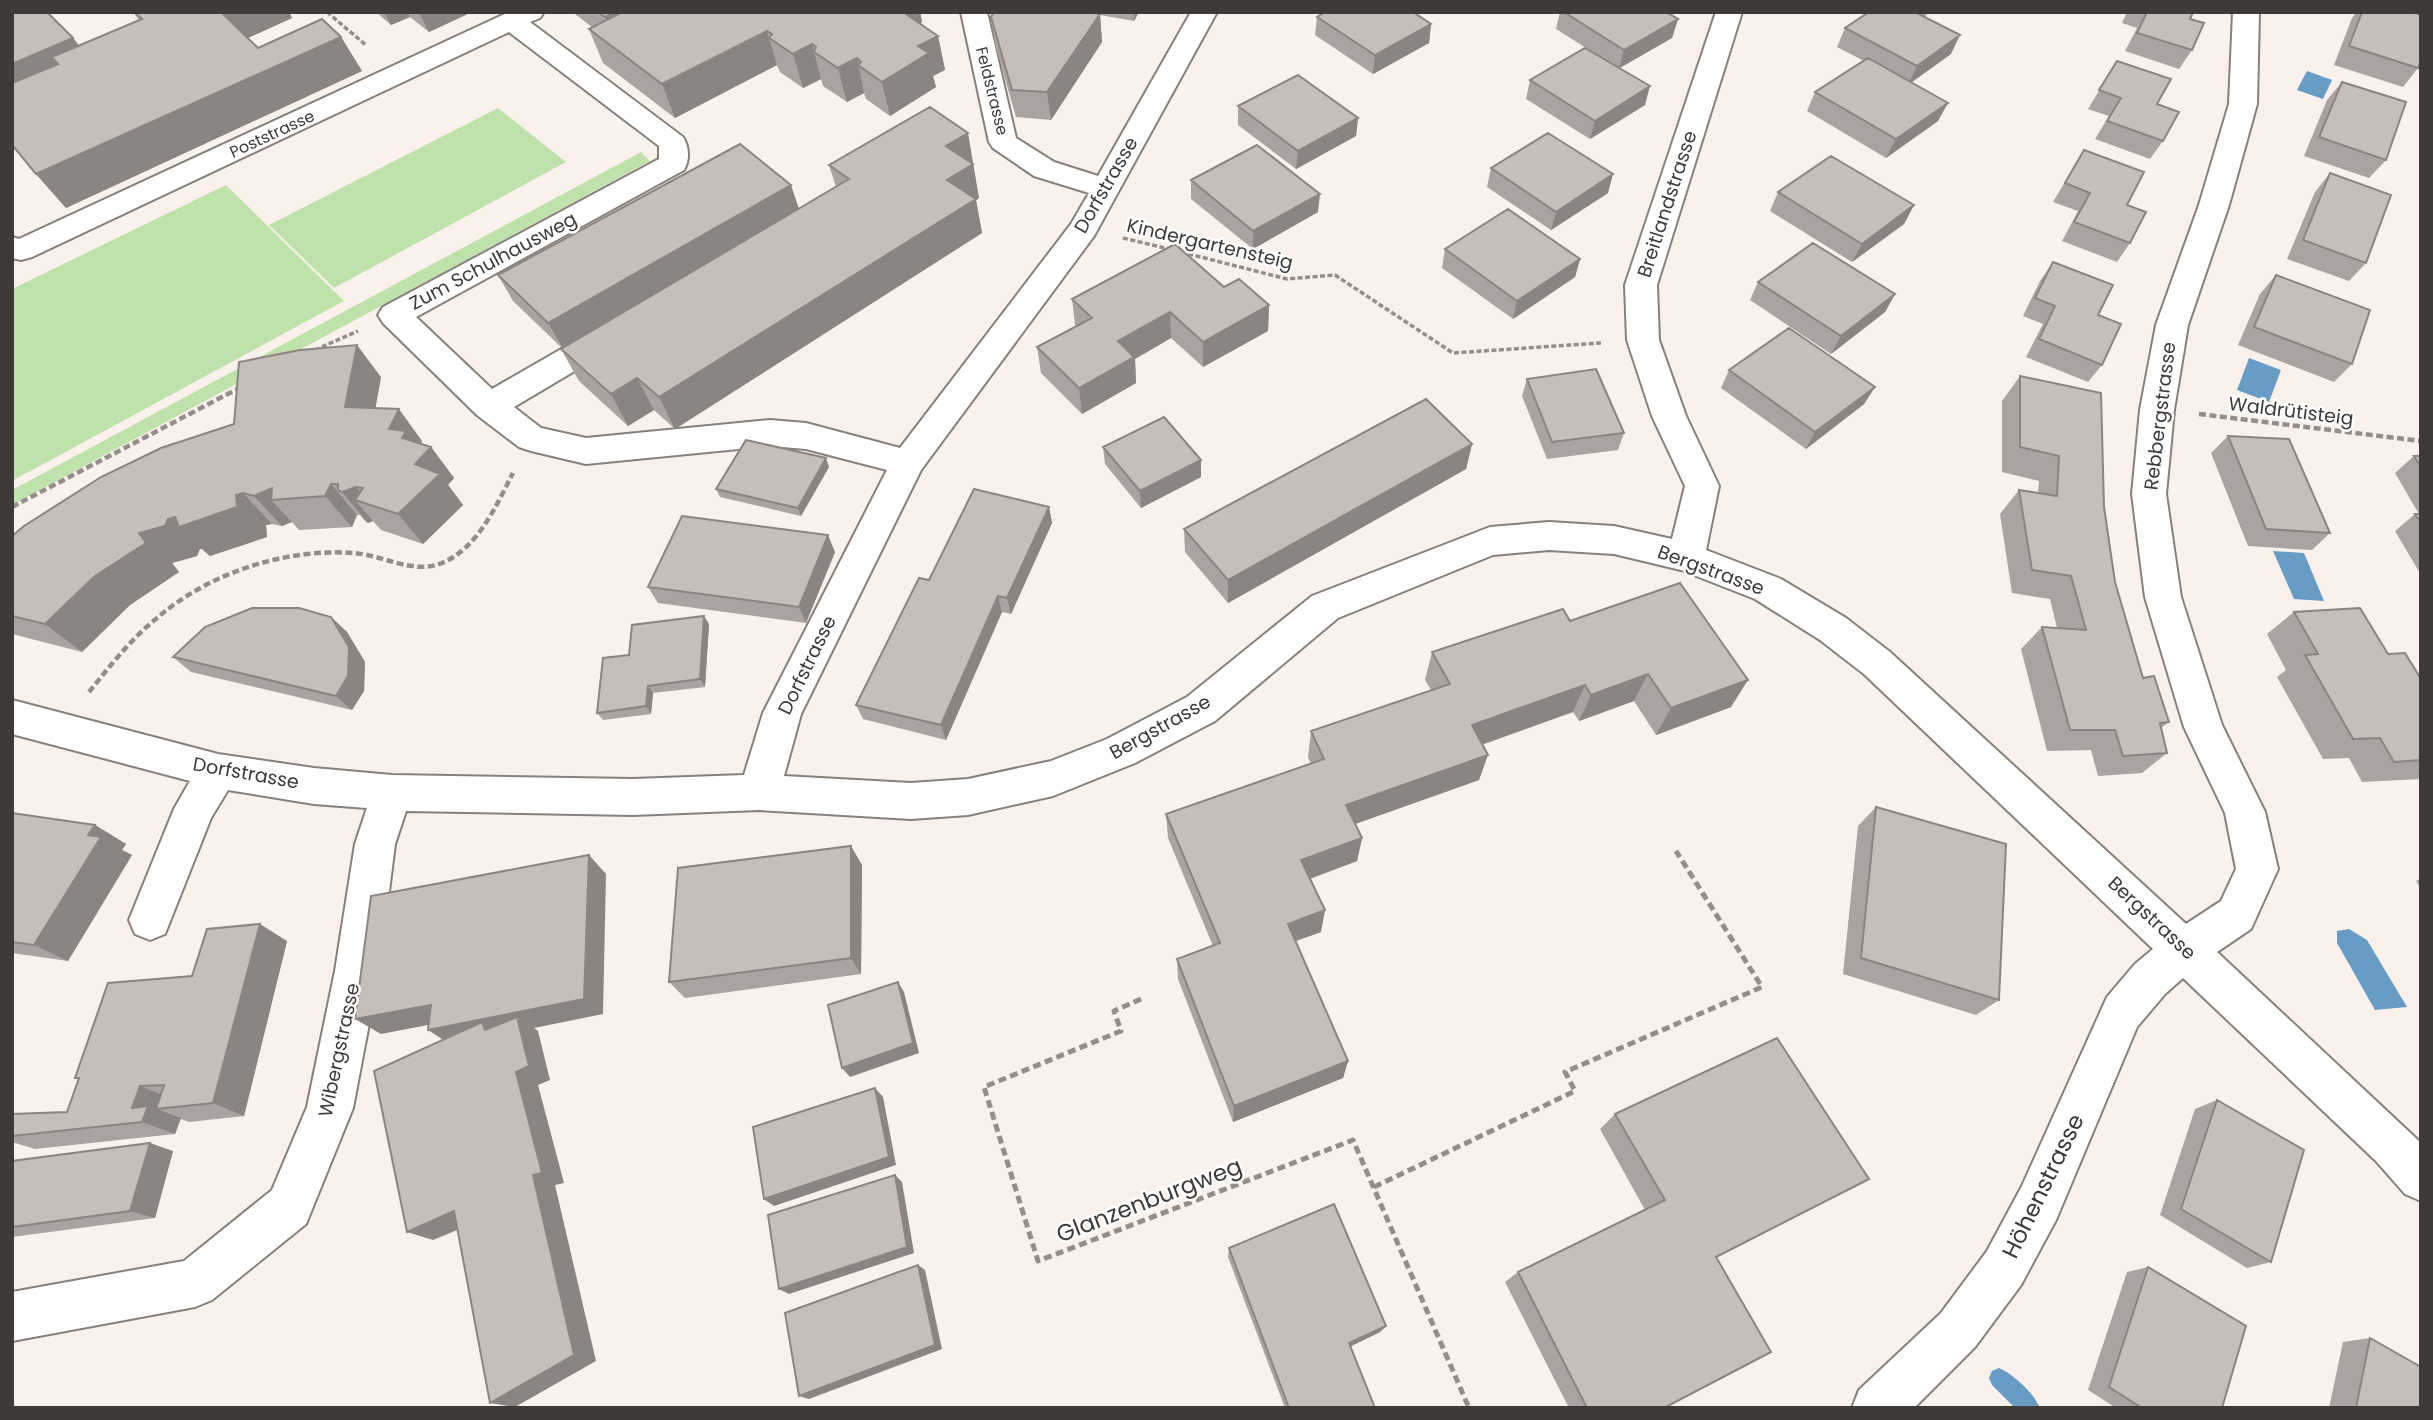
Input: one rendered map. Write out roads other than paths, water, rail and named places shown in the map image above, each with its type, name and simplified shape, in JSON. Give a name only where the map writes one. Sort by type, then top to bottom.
[{"type":"street","name":"Feldstrasse","points":[[974,12],[1003,142],[1044,169],[1106,188]]},
{"type":"street","name":"Dorfstrasse","points":[[12,717],[218,771],[314,786],[392,793],[633,797],[759,792],[782,713],[908,463],[1083,229],[1204,12]]},
{"type":"street","name":"Breitlandstrasse","points":[[1686,557],[1702,486],[1669,416],[1643,340],[1641,285],[1729,12]]},
{"type":"street","name":"Rebbergstrasse","points":[[2185,949],[2236,915],[2257,869],[2245,812],[2203,727],[2163,597],[2149,494],[2157,410],[2172,325],[2214,205],[2243,104],[2246,12]]},
{"type":"street","name":"Poststrasse","points":[[12,247],[21,250],[521,17]]},
{"type":"street","name":"Zum Schulhausweg","points":[[521,17],[673,143],[674,163],[394,315],[489,406],[531,438],[586,451],[770,433],[806,436],[908,463]]},
{"type":"street","points":[[489,406],[644,315]]},
{"type":"street","name":"Bergstrasse","points":[[759,792],[911,801],[968,797],[1053,778],[1121,751],[1201,709],[1325,607],[1490,541],[1549,536],[1614,540],[1686,557],[1768,589],[1833,629],[1877,663],[2185,949],[2392,1145],[2421,1178]]},
{"type":"street","points":[[150,920],[194,809],[218,771]]},
{"type":"street","name":"Wibergstrasse","points":[[12,1317],[195,1283],[289,1207],[330,1108],[357,971],[375,844],[392,793]]},
{"type":"street","name":"Höhenstrasse","points":[[1877,1408],[1958,1330],[2004,1268],[2039,1203],[2122,1012],[2150,979],[2185,949]]},
{"type":"water","points":[[2307,71],[2332,80],[2323,99],[2297,90]]},
{"type":"water","points":[[2249,358],[2281,370],[2269,402],[2237,390]]},
{"type":"water","points":[[2273,551],[2304,553],[2324,601],[2294,599]]},
{"type":"water","points":[[2349,929],[2367,940],[2407,1007],[2375,1010],[2337,943],[2337,931]]},
{"type":"waterway","points":[[1999,1378],[2030,1408]]}]
